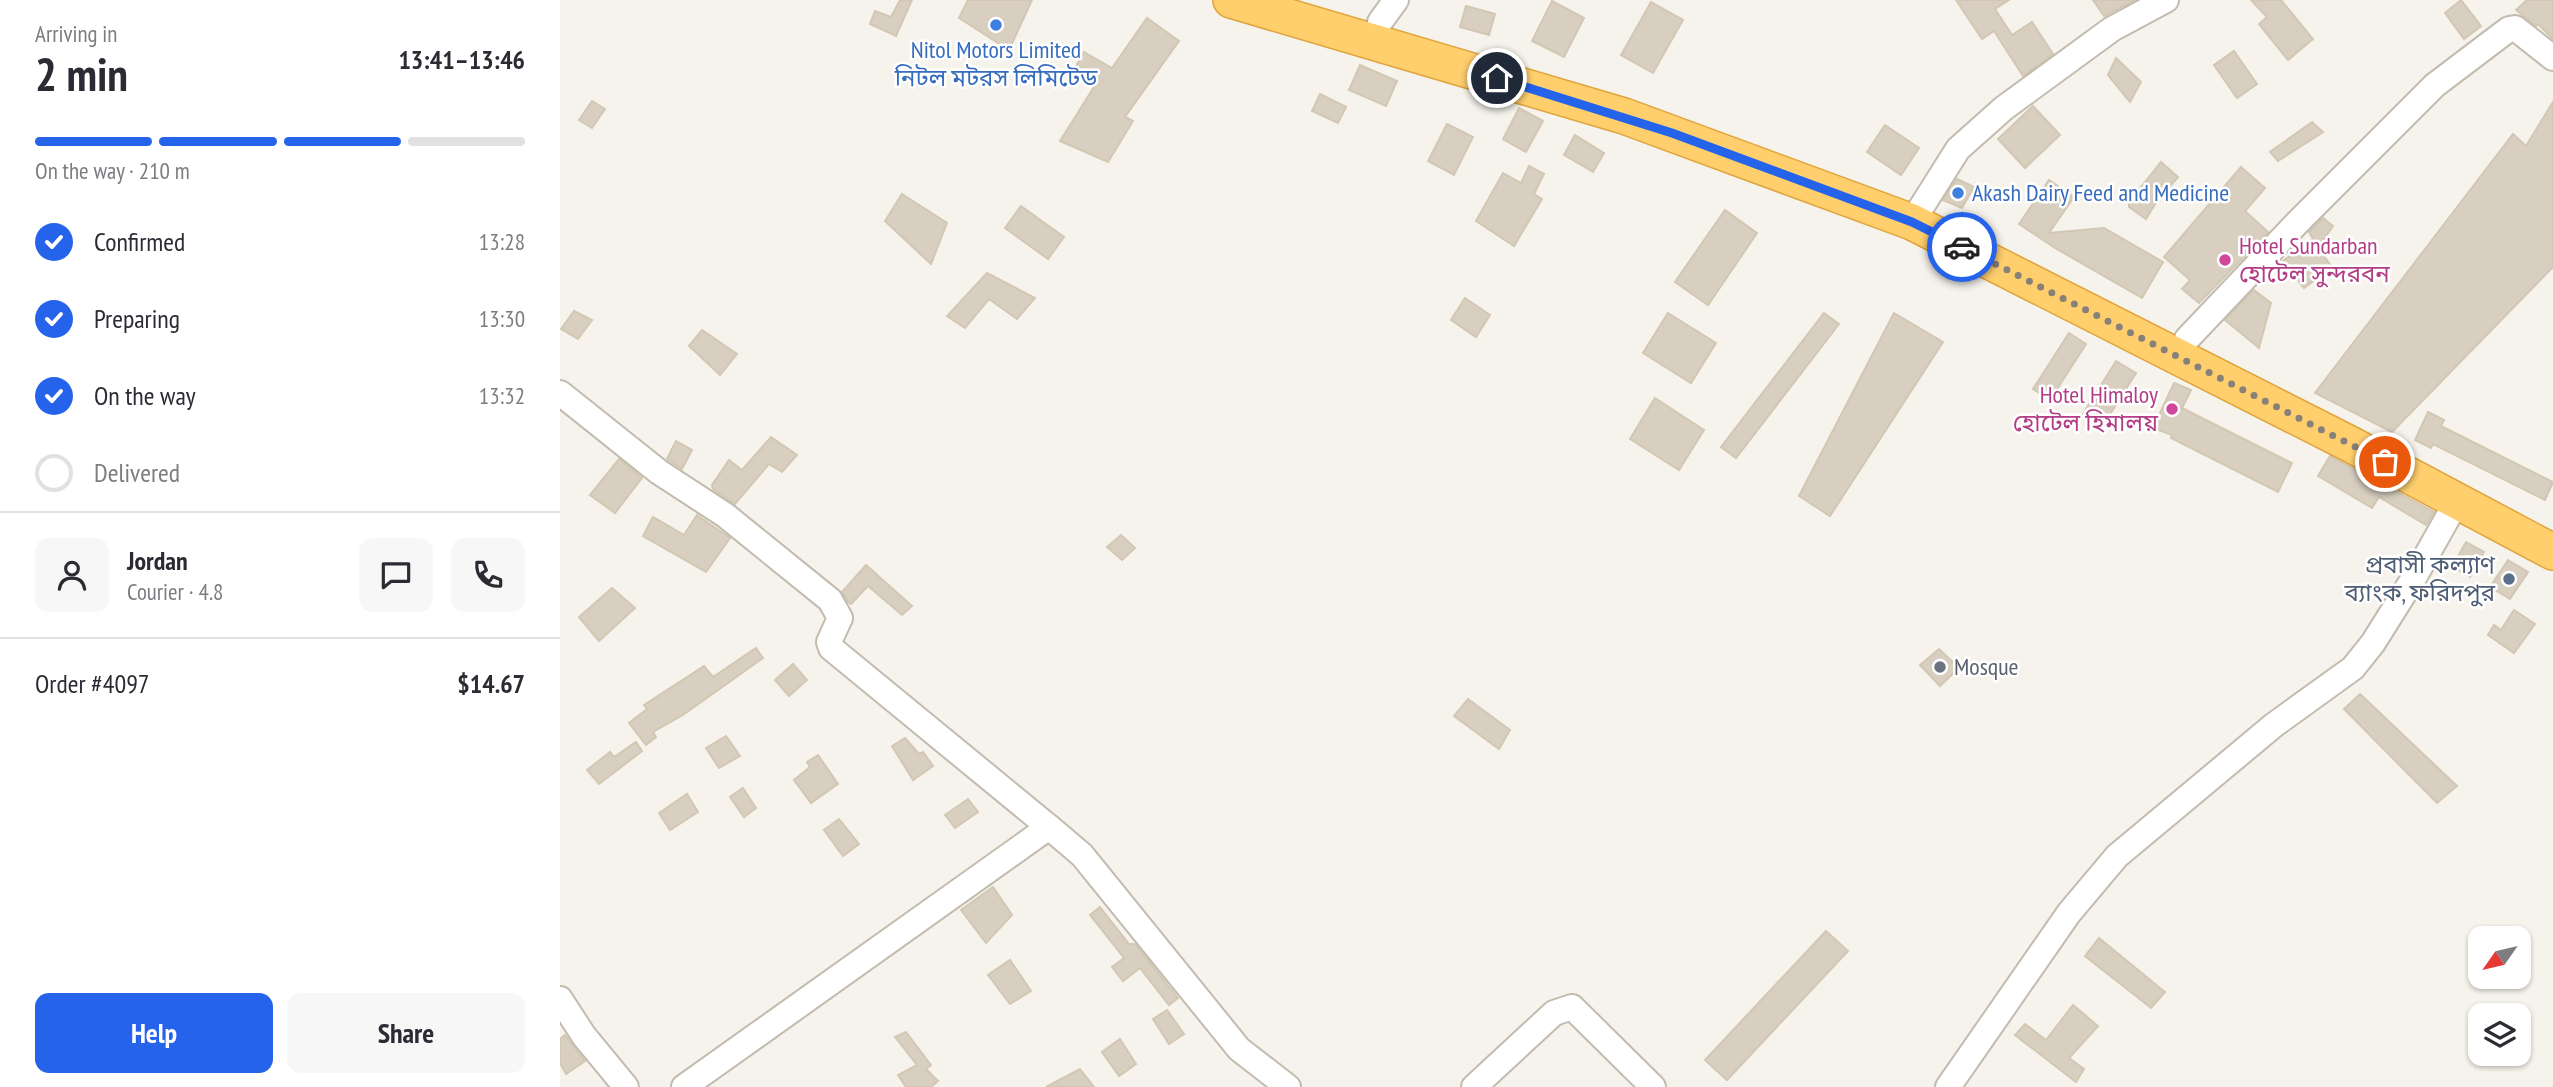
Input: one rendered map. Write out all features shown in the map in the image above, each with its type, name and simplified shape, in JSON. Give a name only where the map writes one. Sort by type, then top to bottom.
[{"type":"highway","points":[[1231,0],[1628,107]]},
{"type":"highway","points":[[1300,0],[1388,11],[1628,107],[1917,214],[2355,436],[2553,528]]},
{"type":"highway","points":[[2050,280],[2187,339],[2355,436],[2457,501],[2553,552]]},
{"type":"street","points":[[1917,214],[1958,149],[2004,108],[2112,29],[2165,0]]},
{"type":"street","points":[[2187,339],[2298,222],[2435,85],[2509,29],[2515,28],[2531,38],[2553,58]]},
{"type":"street","points":[[560,393],[659,472],[725,515],[830,600],[840,618],[829,642],[831,648],[1082,855],[1239,1049],[1288,1087]]},
{"type":"street","points":[[1948,1087],[2069,913],[2116,856],[2274,725],[2353,668],[2373,643],[2415,576],[2457,501]]},
{"type":"street","points":[[684,1087],[1049,827]]},
{"type":"street","points":[[560,999],[584,1036],[626,1087]]},
{"type":"street","points":[[1475,1087],[1555,1013],[1572,1006],[1653,1087]]},
{"type":"building","points":[[900,0],[912,0],[896,36],[870,24],[875,11],[891,17]]},
{"type":"building","name":"Nitol Motors Limited নিটল মটরস লিমিটেড","points":[[968,0],[1032,0],[1009,50],[959,18]]},
{"type":"building","points":[[1956,0],[2009,0],[1995,9],[2012,35],[2032,22],[2053,54],[2023,76],[1994,31],[1982,39]]},
{"type":"building","points":[[2093,0],[2135,0],[2104,16]]},
{"type":"building","points":[[2251,0],[2281,0],[2313,39],[2288,60],[2259,24],[2267,17]]},
{"type":"building","points":[[2461,0],[2481,26],[2464,39],[2445,13]]},
{"type":"building","points":[[2527,0],[2553,0],[2553,39],[2538,24],[2536,26],[2516,10]]},
{"type":"building","points":[[1552,1],[1584,18],[1564,57],[1532,41]]},
{"type":"building","points":[[1651,2],[1683,20],[1653,73],[1621,55]]},
{"type":"building","points":[[1466,6],[1495,14],[1489,35],[1460,27]]},
{"type":"building","points":[[1147,18],[1179,41],[1125,117],[1133,121],[1108,162],[1060,141],[1099,79],[1076,66],[1084,52],[1112,68]]},
{"type":"building","points":[[2234,51],[2257,84],[2237,98],[2214,65]]},
{"type":"building","points":[[2116,58],[2141,82],[2130,102],[2108,75]]},
{"type":"building","points":[[1360,65],[1397,81],[1386,106],[1349,90]]},
{"type":"building","points":[[1320,94],[1346,107],[1338,123],[1312,111]]},
{"type":"building","points":[[592,101],[605,109],[592,128],[579,120]]},
{"type":"building","points":[[2553,102],[2553,267],[2392,432],[2315,393],[2513,134],[2526,146]]},
{"type":"building","points":[[2033,106],[2060,135],[2025,168],[1998,139]]},
{"type":"building","points":[[1519,108],[1543,121],[1526,152],[1503,139]]},
{"type":"building","points":[[2312,122],[2323,132],[2278,161],[2270,152]]},
{"type":"building","points":[[1447,124],[1473,137],[1454,175],[1428,161]]},
{"type":"building","points":[[1885,125],[1919,148],[1901,175],[1867,152]]},
{"type":"building","points":[[1575,135],[1604,153],[1593,172],[1564,155]]},
{"type":"building","points":[[2161,162],[2178,177],[2157,201],[2146,219],[2129,207],[2129,202]]},
{"type":"building","points":[[1529,166],[1544,174],[1534,194],[1542,199],[1514,246],[1476,221],[1503,173],[1521,183]]},
{"type":"building","points":[[2241,167],[2265,188],[2245,211],[2268,232],[2199,303],[2182,289],[2190,280],[2164,257]]},
{"type":"building","name":"Akash Dairy Feed and Medicine","points":[[1957,179],[1974,187],[1962,208],[1943,200]]},
{"type":"building","points":[[2049,180],[2074,197],[2049,233],[2104,228],[2163,262],[2142,298],[2019,224]]},
{"type":"building","points":[[902,194],[947,223],[931,264],[885,221]]},
{"type":"building","points":[[1021,206],[1064,237],[1048,259],[1005,228]]},
{"type":"building","points":[[1725,210],[1757,233],[1708,305],[1675,282]]},
{"type":"building","points":[[2323,218],[2333,226],[2318,248],[2332,267],[2304,288],[2283,261],[2313,239],[2309,232]]},
{"type":"building","points":[[987,273],[1035,298],[1017,319],[989,299],[965,328],[947,316]]},
{"type":"building","points":[[2254,290],[2271,303],[2259,348],[2225,320]]},
{"type":"building","points":[[1465,298],[1490,315],[1476,337],[1451,320]]},
{"type":"building","points":[[574,311],[592,320],[578,339],[561,329]]},
{"type":"building","points":[[1668,313],[1716,343],[1691,383],[1643,353]]},
{"type":"building","points":[[1824,313],[1839,324],[1736,458],[1721,447]]},
{"type":"building","points":[[1894,313],[1943,342],[1830,516],[1799,496]]},
{"type":"building","points":[[702,330],[737,354],[720,375],[689,346]]},
{"type":"building","points":[[2069,333],[2086,344],[2050,400],[2033,389]]},
{"type":"building","points":[[2116,361],[2136,373],[2100,430],[2081,417]]},
{"type":"building","points":[[2174,383],[2191,390],[2182,408],[2292,463],[2278,492],[2171,438],[2172,435],[2153,428]]},
{"type":"building","points":[[1655,398],[1704,430],[1679,470],[1630,439]]},
{"type":"building","points":[[2428,412],[2444,420],[2441,426],[2553,482],[2545,500],[2433,444],[2431,448],[2415,440]]},
{"type":"building","points":[[771,437],[797,455],[782,472],[769,464],[735,504],[713,489],[712,485],[729,460],[742,470]]},
{"type":"building","points":[[676,441],[692,450],[682,469],[667,459]]},
{"type":"building","points":[[2330,456],[2434,512],[2426,525],[2379,497],[2372,508],[2318,476]]},
{"type":"building","points":[[619,459],[642,478],[615,513],[590,495]]},
{"type":"building","points":[[697,515],[730,538],[706,572],[643,536],[653,517],[684,535]]},
{"type":"building","points":[[1121,535],[1135,548],[1122,560],[1107,547]]},
{"type":"building","points":[[2466,542],[2484,552],[2470,577],[2452,567]]},
{"type":"building","name":"প্রবাসী কল্যাণ ব্যাংক, ফরিদপুর","points":[[2508,560],[2528,572],[2510,599],[2490,587]]},
{"type":"building","points":[[866,565],[912,606],[902,615],[868,586],[851,604],[848,602],[842,592]]},
{"type":"building","points":[[612,588],[635,608],[599,641],[579,617]]},
{"type":"building","points":[[2514,610],[2535,624],[2514,653],[2488,635],[2494,625],[2501,630]]},
{"type":"building","points":[[756,648],[763,658],[683,715],[653,732],[656,737],[646,745],[629,723],[647,709],[644,705],[704,666],[713,677]]},
{"type":"building","name":"Mosque","points":[[1939,649],[1959,668],[1940,686],[1920,665]]},
{"type":"building","points":[[793,664],[807,680],[789,696],[775,680]]},
{"type":"building","points":[[2360,694],[2457,786],[2437,803],[2344,709]]},
{"type":"building","points":[[1468,699],[1510,730],[1499,749],[1454,716]]},
{"type":"building","points":[[726,736],[740,756],[719,768],[706,748]]},
{"type":"building","points":[[905,738],[919,754],[923,752],[933,766],[913,780],[892,746]]},
{"type":"building","points":[[636,742],[642,751],[599,784],[587,770],[610,752],[614,757]]},
{"type":"building","points":[[818,755],[838,784],[811,803],[794,780],[810,767],[807,762]]},
{"type":"building","points":[[743,788],[756,808],[744,817],[730,797]]},
{"type":"building","points":[[687,794],[698,812],[670,830],[659,813]]},
{"type":"building","points":[[968,799],[978,812],[955,828],[945,815]]},
{"type":"building","points":[[839,819],[859,844],[843,856],[824,830]]},
{"type":"building","points":[[993,887],[1012,915],[986,943],[961,910]]},
{"type":"building","points":[[1100,907],[1129,944],[1135,944],[1178,998],[1169,1005],[1140,968],[1123,981],[1112,967],[1124,958],[1090,915]]},
{"type":"building","points":[[1826,931],[1848,951],[1727,1080],[1705,1060]]},
{"type":"building","points":[[2099,938],[2165,992],[2151,1008],[2085,956]]},
{"type":"building","points":[[1010,960],[1031,991],[1010,1004],[988,975]]},
{"type":"building","points":[[2073,1005],[2098,1026],[2069,1058],[2084,1069],[2076,1082],[2015,1035],[2025,1024],[2046,1040]]},
{"type":"building","points":[[1167,1010],[1184,1034],[1169,1044],[1153,1019]]},
{"type":"building","points":[[906,1032],[931,1065],[926,1069],[938,1081],[931,1087],[906,1087],[898,1075],[917,1065],[895,1037]]},
{"type":"building","points":[[565,1035],[585,1061],[566,1074],[560,1063],[560,1039]]},
{"type":"building","points":[[1120,1039],[1136,1064],[1119,1076],[1102,1052]]},
{"type":"building","points":[[1080,1069],[1094,1087],[1046,1087]]},
{"type":"way so far","points":[[1962,247],[2385,462]]},
{"type":"place","name":"Nitol Motors Limited নিটল মটরস লিমিটেড","points":[[996,25]]},
{"type":"place","name":"Akash Dairy Feed and Medicine","points":[[1958,193]]},
{"type":"place","name":"Hotel Sundarban হোটেল সুন্দরবন","points":[[2225,260]]},
{"type":"place","name":"Hotel Himaloy হোটেল হিমালয়","points":[[2172,409]]},
{"type":"place","name":"প্রবাসী কল্যাণ ব্যাংক, ফরিদপুর","points":[[2509,579]]},
{"type":"place","name":"Mosque","points":[[1940,667]]},
{"type":"route","points":[[1497,78],[1672,133],[1912,222],[1962,247]]}]
